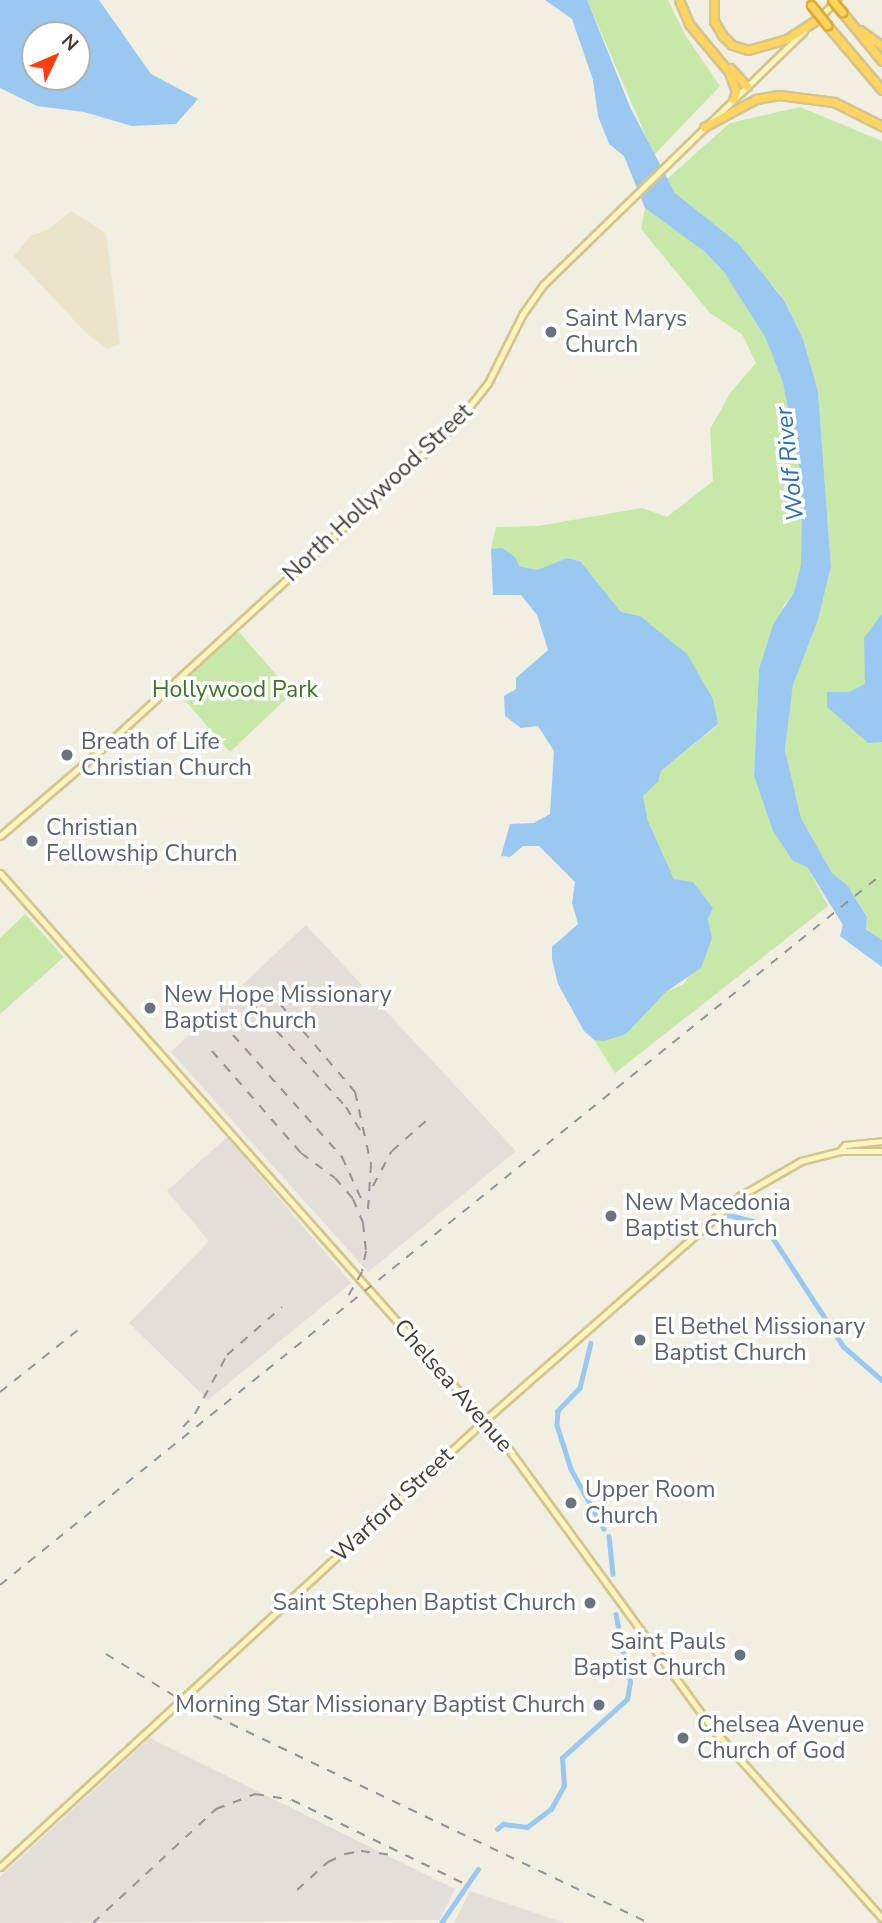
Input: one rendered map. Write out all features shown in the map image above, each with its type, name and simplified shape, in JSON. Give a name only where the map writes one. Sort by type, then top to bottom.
[{"type":"highway","points":[[679,0],[689,24],[734,82],[733,100]]},
{"type":"highway","points":[[714,0],[714,22],[722,35],[732,45],[748,50],[787,39],[815,21]]},
{"type":"highway","points":[[834,0],[882,61]]},
{"type":"highway","points":[[809,3],[882,90]]},
{"type":"highway","points":[[853,25],[882,46]]},
{"type":"highway","points":[[705,43],[747,86]]},
{"type":"highway","points":[[704,127],[756,99],[779,95],[834,102],[882,126]]},
{"type":"main road","name":"North Hollywood Street","points":[[0,836],[121,731],[454,426],[488,383],[522,315],[543,285],[834,0]]},
{"type":"main road","name":"Chelsea Avenue","points":[[0,873],[485,1420],[711,1727],[882,1917]]},
{"type":"main road","points":[[840,1151],[845,1145],[882,1141]]},
{"type":"main road","name":"Warford Street","points":[[0,1867],[485,1420],[740,1196],[779,1170],[840,1151],[882,1151]]},
{"type":"shaded area","points":[[71,211],[106,233],[120,344],[107,349],[86,333],[14,256],[30,236],[48,230]]},
{"type":"shaded area","points":[[306,925],[516,1151],[368,1272],[171,1052]]},
{"type":"shaded area","points":[[227,1137],[351,1283],[208,1400],[129,1323],[209,1241],[167,1191]]},
{"type":"shaded area","points":[[150,1738],[455,1889],[439,1920],[0,1923],[0,1877]]},
{"type":"shaded area","points":[[470,1891],[565,1923],[454,1923]]},
{"type":"green space","points":[[587,0],[668,0],[686,36],[720,86],[654,155]]},
{"type":"green space","points":[[800,107],[882,141],[882,940],[866,928],[867,916],[848,886],[832,873],[801,818],[785,750],[793,685],[818,620],[831,567],[818,391],[803,339],[784,299],[739,244],[675,193],[667,179],[730,123]]},
{"type":"green space","points":[[645,208],[705,252],[724,272],[766,339],[783,383],[802,481],[801,564],[794,592],[784,605],[759,669],[754,776],[773,831],[793,861],[807,867],[828,906],[615,1073],[594,1040],[626,1034],[666,992],[684,984],[712,938],[708,919],[713,908],[693,882],[674,879],[648,821],[643,796],[658,782],[661,771],[718,725],[665,638],[640,616],[621,612],[580,561],[567,558],[537,570],[519,566],[502,549],[491,549],[496,527],[538,526],[642,508],[667,517],[713,481],[710,429],[731,392],[756,363],[742,334],[710,313],[641,229]]},
{"type":"green space","name":"Hollywood Park","points":[[238,631],[292,693],[230,752],[175,689]]},
{"type":"green space","points":[[25,914],[64,957],[0,1014],[0,938]]},
{"type":"water","points":[[0,0],[99,0],[151,74],[198,99],[176,124],[132,126],[84,112],[37,106],[0,88]]},
{"type":"water","points":[[545,0],[587,0],[630,107],[675,193],[739,244],[784,300],[803,339],[818,391],[831,567],[818,620],[793,685],[785,750],[801,818],[832,873],[848,886],[867,917],[866,929],[882,940],[882,967],[840,936],[843,925],[807,867],[793,861],[773,831],[754,776],[759,669],[773,625],[794,592],[801,564],[802,481],[783,383],[766,339],[724,272],[705,252],[645,208],[624,156],[609,144],[598,116],[593,80],[572,19]]},
{"type":"water","points":[[502,548],[515,557],[519,566],[537,570],[567,558],[580,561],[621,612],[640,616],[687,654],[713,699],[718,724],[661,771],[658,782],[643,796],[648,821],[674,879],[693,882],[713,908],[708,919],[712,938],[701,968],[666,992],[626,1034],[604,1041],[594,1040],[584,1031],[558,984],[552,959],[552,947],[578,924],[572,903],[575,882],[539,846],[523,846],[510,857],[501,856],[510,824],[534,823],[550,814],[554,751],[538,726],[521,728],[505,716],[504,696],[516,689],[516,678],[548,650],[537,615],[521,595],[493,595],[491,549]]},
{"type":"water","points":[[882,614],[882,742],[868,743],[827,707],[827,692],[849,692],[865,684],[864,638]]},
{"type":"waterway","points":[[728,1215],[753,1221],[769,1232],[844,1347],[882,1380]]},
{"type":"waterway","points":[[591,1343],[580,1388],[558,1411],[557,1425],[571,1469],[604,1529]]},
{"type":"waterway","points":[[609,1536],[613,1574]]},
{"type":"waterway","points":[[616,1614],[624,1655]]},
{"type":"waterway","points":[[497,1829],[503,1824],[527,1827],[551,1809],[564,1786],[562,1758],[627,1699],[630,1682],[626,1665]]},
{"type":"waterway","points":[[441,1923],[478,1869]]},
{"type":"railway","points":[[0,1585],[882,874]]},
{"type":"railway","points":[[268,990],[355,1092],[371,1164],[368,1209]]},
{"type":"railway","points":[[252,1004],[346,1107],[361,1132]]},
{"type":"railway","points":[[233,1035],[342,1157],[364,1205]]},
{"type":"railway","points":[[212,1051],[301,1153],[335,1178],[353,1199],[363,1223],[366,1251],[362,1272],[345,1301]]},
{"type":"railway","points":[[373,1186],[392,1151],[428,1119]]},
{"type":"railway","points":[[183,1427],[195,1414],[227,1355],[282,1307]]},
{"type":"railway","points":[[0,1392],[83,1326]]},
{"type":"railway","points":[[106,1654],[181,1700],[649,1923]]},
{"type":"railway","points":[[93,1923],[216,1809],[255,1794],[292,1800],[463,1883]]},
{"type":"railway","points":[[297,1890],[328,1862],[345,1854],[361,1851],[393,1855]]},
{"type":"place","name":"Saint Marys Church","points":[[551,332]]},
{"type":"place","name":"Breath of Life Christian Church","points":[[67,755]]},
{"type":"place","name":"Christian Fellowship Church","points":[[32,841]]},
{"type":"place","name":"New Hope Missionary Baptist Church","points":[[150,1008]]},
{"type":"place","name":"New Macedonia Baptist Church","points":[[611,1216]]},
{"type":"place","name":"El Bethel Missionary Baptist Church","points":[[640,1340]]},
{"type":"place","name":"Upper Room Church","points":[[571,1503]]},
{"type":"place","name":"Saint Stephen Baptist Church","points":[[590,1603]]},
{"type":"place","name":"Saint Pauls Baptist Church","points":[[740,1655]]},
{"type":"place","name":"Morning Star Missionary Baptist Church","points":[[599,1705]]},
{"type":"place","name":"Chelsea Avenue Church of God","points":[[683,1738]]},
{"type":"water label","name":"Wolf River","points":[[790,464]]}]
